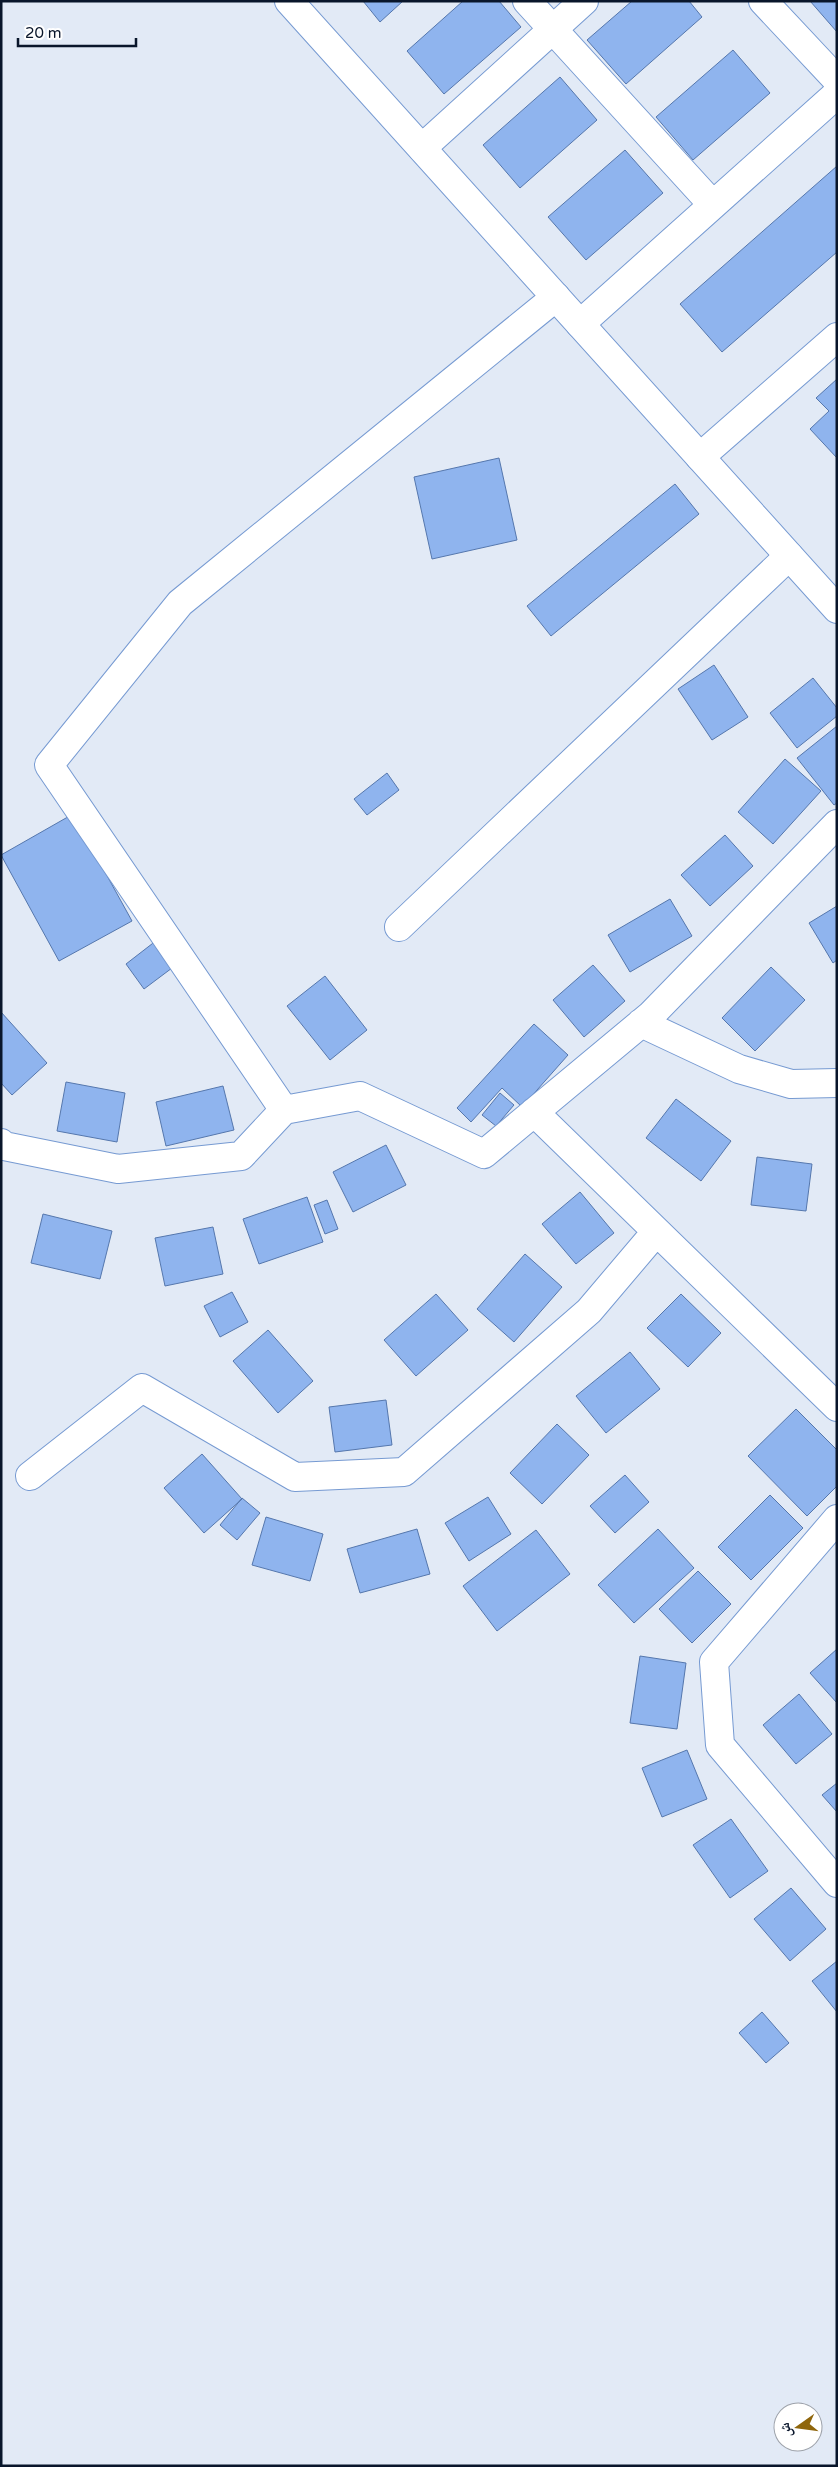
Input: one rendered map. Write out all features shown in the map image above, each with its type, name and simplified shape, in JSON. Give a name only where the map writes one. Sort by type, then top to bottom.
[{"type":"street","points":[[289,1],[837,609]]},
{"type":"street","points":[[527,1],[712,205]]},
{"type":"street","points":[[422,148],[584,1]]},
{"type":"street","points":[[763,1],[837,80]]},
{"type":"street","points":[[580,324],[837,94]]},
{"type":"street","points":[[284,1110],[49,765],[180,603],[556,298]]},
{"type":"street","points":[[700,457],[837,337]]},
{"type":"street","points":[[399,927],[789,556]]},
{"type":"street","points":[[1,1143],[4,1146],[118,1169],[241,1156],[284,1110],[360,1096],[484,1154],[641,1023],[837,824]]},
{"type":"street","points":[[641,1023],[739,1068],[791,1084],[837,1082]]},
{"type":"street","points":[[534,1112],[837,1407]]},
{"type":"street","points":[[30,1476],[142,1388],[295,1477],[404,1472],[589,1311],[656,1232]]},
{"type":"street","points":[[837,1519],[714,1662],[720,1746],[837,1883]]},
{"type":"building","points":[[363,1],[403,1],[380,22]]},
{"type":"building","points":[[463,1],[499,1],[521,27],[444,94],[407,51]]},
{"type":"building","points":[[632,1],[689,1],[702,17],[626,84],[587,40]]},
{"type":"building","points":[[810,1],[837,1],[837,32]]},
{"type":"building","points":[[733,50],[770,93],[693,160],[656,117]]},
{"type":"building","points":[[560,77],[597,120],[520,188],[483,145]]},
{"type":"building","points":[[625,150],[663,193],[586,260],[548,217]]},
{"type":"building","points":[[837,166],[837,252],[722,352],[680,304]]},
{"type":"building","points":[[837,379],[837,458],[810,429],[829,411],[816,398]]},
{"type":"building","points":[[499,458],[517,540],[432,559],[414,477]]},
{"type":"building","points":[[675,484],[699,514],[551,636],[527,606]]},
{"type":"building","points":[[714,665],[748,717],[712,740],[678,689]]},
{"type":"building","points":[[813,678],[837,708],[837,716],[797,748],[770,713]]},
{"type":"building","points":[[837,726],[837,803],[834,805],[797,758]]},
{"type":"building","points":[[785,759],[821,791],[773,844],[738,812]]},
{"type":"building","points":[[387,773],[399,790],[367,815],[354,799]]},
{"type":"building","points":[[73,814],[132,921],[59,961],[1,855]]},
{"type":"building","points":[[725,835],[753,866],[710,906],[681,875]]},
{"type":"building","points":[[670,899],[692,936],[630,972],[608,935]]},
{"type":"building","points":[[837,906],[837,960],[833,963],[809,923]]},
{"type":"building","points":[[157,940],[176,965],[144,989],[126,964]]},
{"type":"building","points":[[593,965],[625,1001],[584,1037],[553,1000]]},
{"type":"building","points":[[771,967],[805,1000],[755,1051],[722,1018]]},
{"type":"building","points":[[325,976],[367,1030],[330,1060],[287,1006]]},
{"type":"building","points":[[1,1012],[47,1063],[12,1095],[1,1083]]},
{"type":"building","points":[[534,1024],[568,1055],[522,1107],[502,1088],[471,1122],[457,1108]]},
{"type":"building","points":[[66,1082],[125,1093],[117,1142],[57,1131]]},
{"type":"building","points":[[223,1086],[234,1130],[166,1146],[156,1102]]},
{"type":"building","points":[[500,1093],[514,1105],[496,1126],[482,1115]]},
{"type":"building","points":[[676,1099],[731,1141],[701,1181],[646,1138]]},
{"type":"building","points":[[386,1145],[406,1185],[353,1212],[333,1172]]},
{"type":"building","points":[[757,1157],[812,1164],[806,1211],[751,1205]]},
{"type":"building","points":[[580,1192],[614,1233],[576,1264],[542,1224]]},
{"type":"building","points":[[307,1197],[323,1242],[259,1264],[243,1219]]},
{"type":"building","points":[[327,1200],[338,1229],[325,1234],[314,1205]]},
{"type":"building","points":[[43,1214],[112,1231],[100,1279],[31,1263]]},
{"type":"building","points":[[213,1227],[223,1274],[165,1286],[155,1238]]},
{"type":"building","points":[[525,1254],[562,1287],[514,1342],[477,1309]]},
{"type":"building","points":[[232,1292],[248,1322],[220,1337],[204,1306]]},
{"type":"building","points":[[436,1294],[468,1330],[416,1376],[384,1340]]},
{"type":"building","points":[[681,1294],[721,1333],[688,1367],[647,1328]]},
{"type":"building","points":[[268,1330],[313,1381],[278,1413],[233,1361]]},
{"type":"building","points":[[630,1352],[660,1389],[606,1433],[576,1396]]},
{"type":"building","points":[[386,1400],[392,1445],[335,1452],[329,1407]]},
{"type":"building","points":[[796,1409],[837,1450],[837,1486],[807,1516],[748,1456]]},
{"type":"building","points":[[557,1424],[589,1455],[542,1504],[510,1473]]},
{"type":"building","points":[[202,1454],[242,1499],[204,1533],[164,1488]]},
{"type":"building","points":[[625,1475],[649,1502],[615,1533],[590,1506]]},
{"type":"building","points":[[770,1495],[803,1528],[751,1580],[718,1547]]},
{"type":"building","points":[[488,1497],[511,1534],[469,1561],[445,1523]]},
{"type":"building","points":[[242,1498],[260,1513],[237,1540],[220,1525]]},
{"type":"building","points":[[266,1517],[323,1534],[310,1581],[252,1565]]},
{"type":"building","points":[[417,1529],[430,1574],[360,1593],[347,1549]]},
{"type":"building","points":[[658,1529],[694,1568],[634,1623],[598,1585]]},
{"type":"building","points":[[536,1530],[570,1574],[497,1631],[463,1586]]},
{"type":"building","points":[[698,1571],[731,1604],[692,1643],[659,1609]]},
{"type":"building","points":[[837,1649],[837,1703],[810,1673]]},
{"type":"building","points":[[640,1656],[686,1663],[677,1729],[630,1723]]},
{"type":"building","points":[[799,1694],[832,1734],[796,1764],[763,1725]]},
{"type":"building","points":[[687,1750],[707,1799],[662,1817],[642,1768]]},
{"type":"building","points":[[837,1783],[837,1812],[822,1795]]},
{"type":"building","points":[[731,1819],[768,1871],[730,1898],[693,1845]]},
{"type":"building","points":[[791,1888],[826,1929],[790,1961],[754,1919]]},
{"type":"building","points":[[837,1961],[837,2012],[812,1981]]},
{"type":"building","points":[[762,2012],[789,2043],[766,2063],[739,2033]]}]
